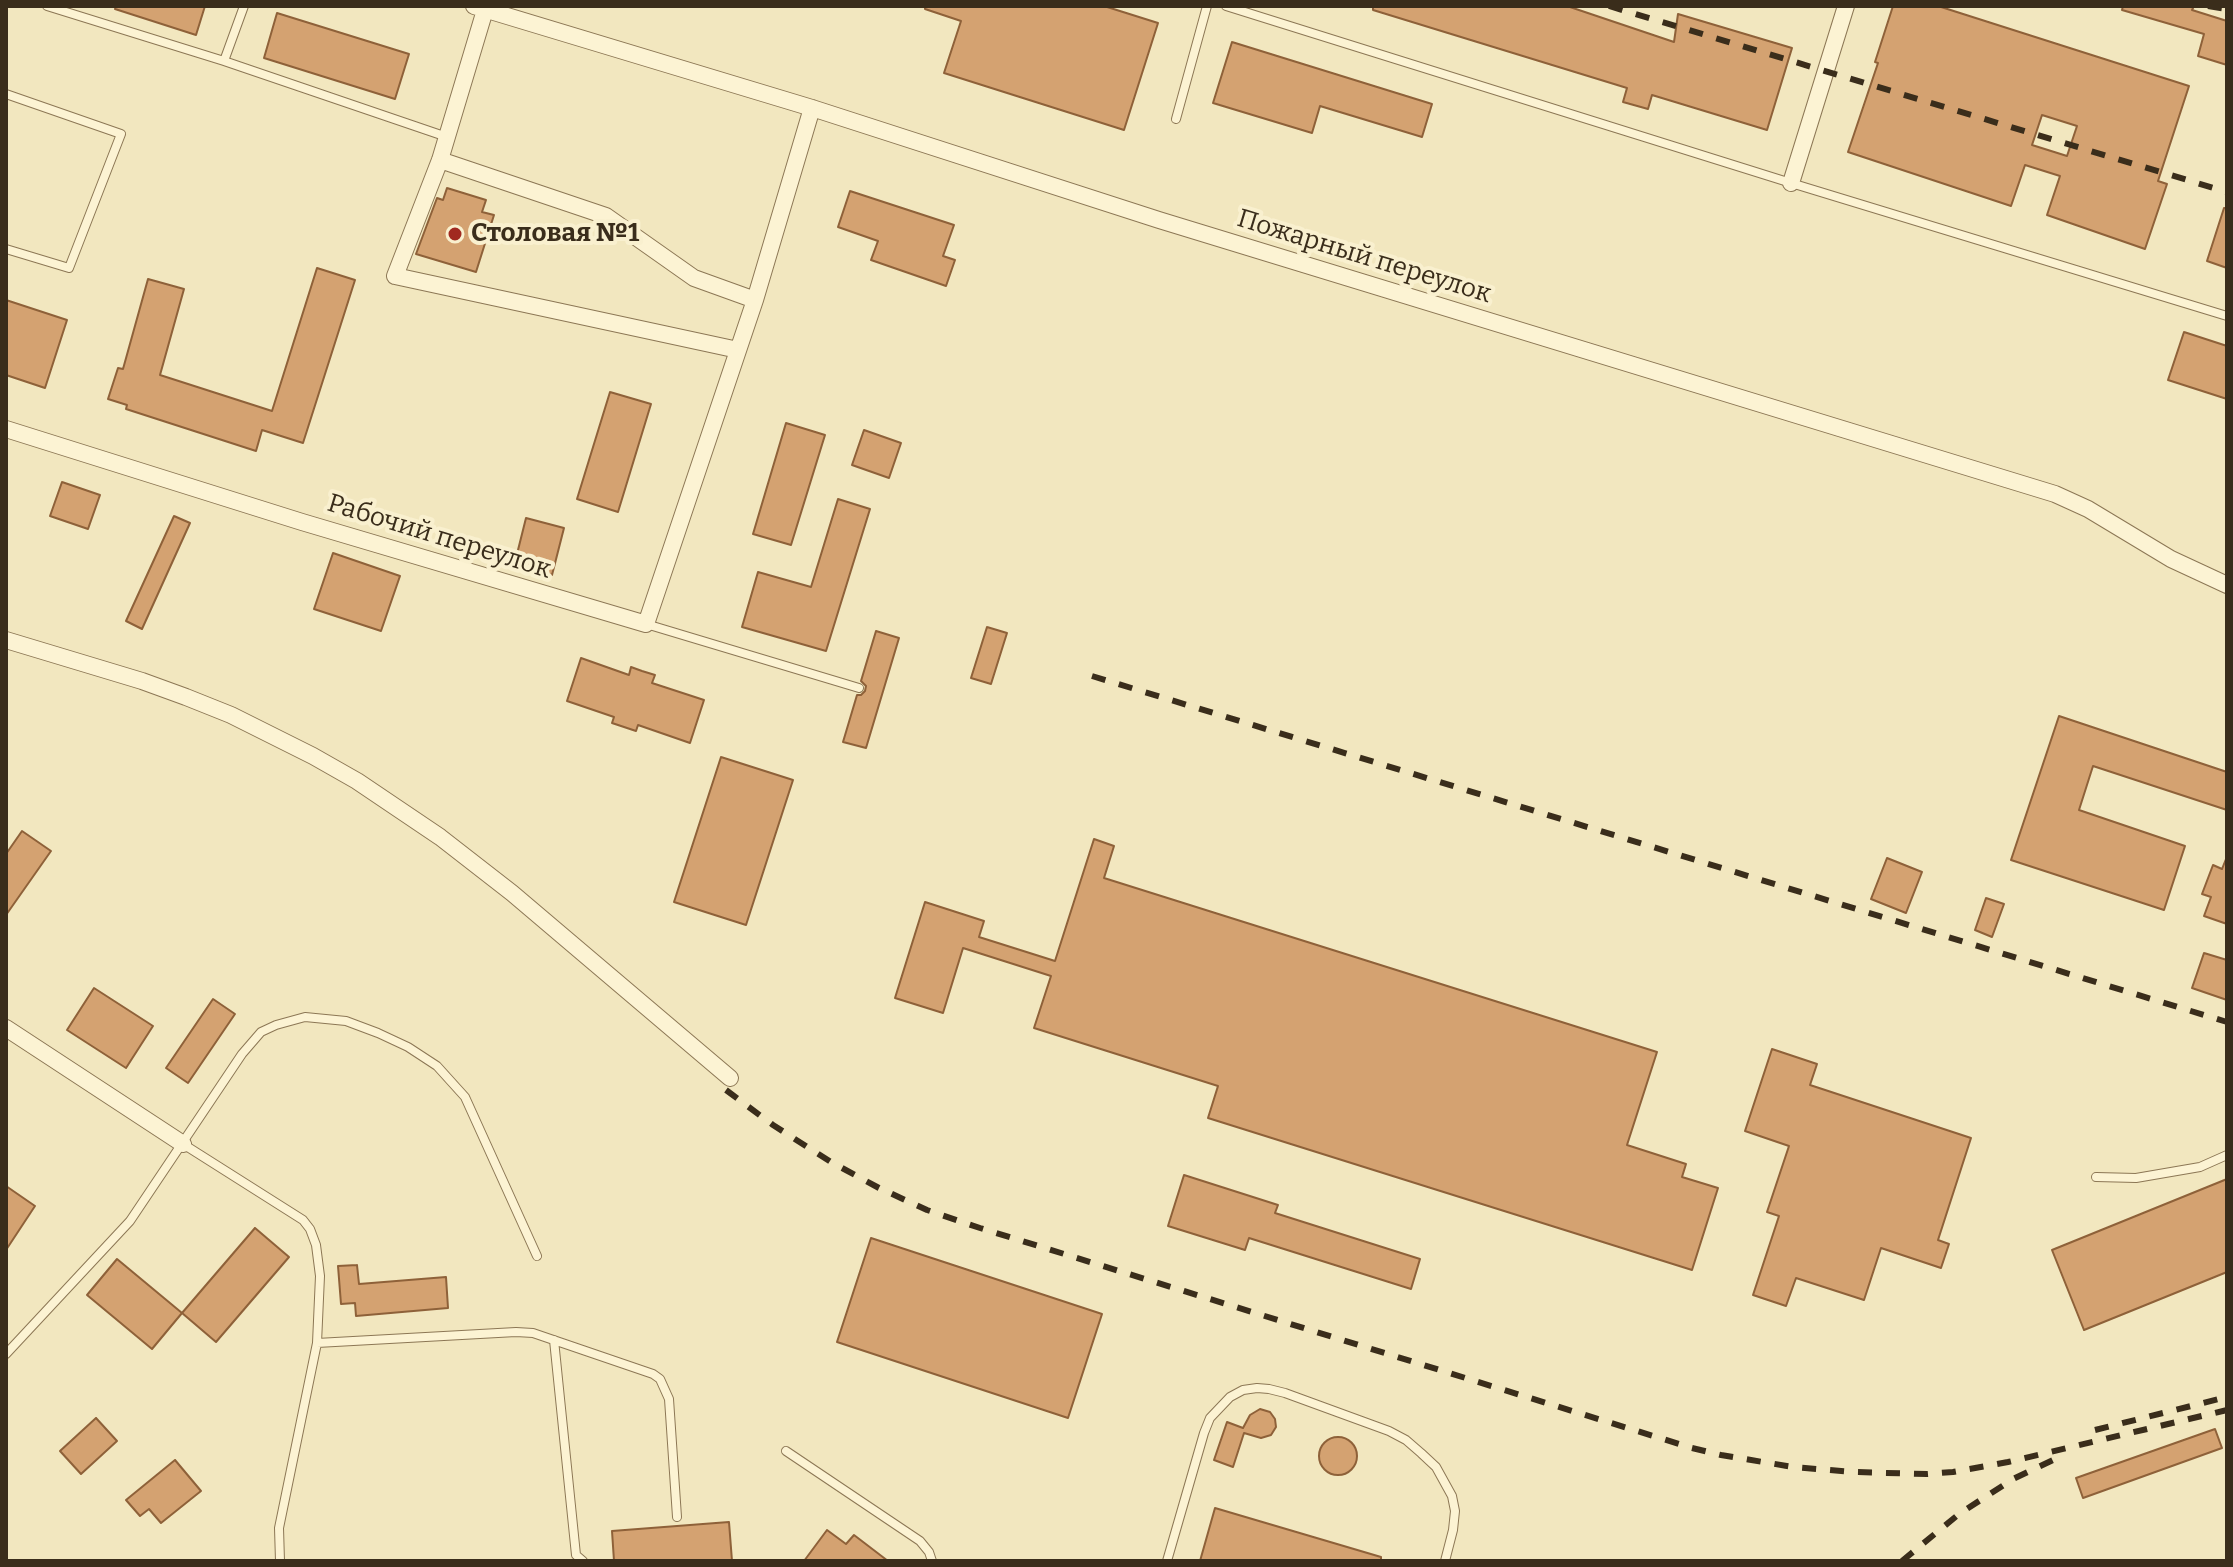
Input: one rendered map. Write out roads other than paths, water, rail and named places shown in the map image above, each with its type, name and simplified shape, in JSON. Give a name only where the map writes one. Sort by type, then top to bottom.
[{"type":"street","points":[[1791,183],[1846,6]]},
{"type":"street","points":[[479,8],[440,160],[395,276],[738,350]]},
{"type":"street","name":"Пожарный переулок","points":[[479,8],[812,108],[1159,220],[2055,494],[2088,509],[2171,559],[2227,585]]},
{"type":"street","points":[[646,624],[755,300],[812,108]]},
{"type":"street","points":[[440,160],[606,216],[694,278],[755,300]]},
{"type":"street","name":"Рабочий переулок","points":[[6,429],[646,624]]},
{"type":"street","points":[[6,640],[142,681],[231,715],[357,781],[440,837],[512,893],[730,1078]]},
{"type":"street","points":[[6,1028],[183,1144]]},
{"type":"lane","points":[[47,6],[224,61],[447,137]]},
{"type":"lane","points":[[224,61],[244,6]]},
{"type":"lane","points":[[1176,119],[1207,6]]},
{"type":"lane","points":[[1226,6],[2227,316]]},
{"type":"lane","points":[[6,94],[121,134],[69,268],[6,249]]},
{"type":"lane","name":"Рабочий переулок","points":[[646,624],[859,688]]},
{"type":"lane","points":[[6,1354],[130,1221],[242,1054],[261,1032],[305,1017],[346,1021],[408,1047],[437,1066],[465,1097],[537,1256]]},
{"type":"lane","points":[[183,1144],[303,1220],[316,1245],[320,1276],[317,1343],[279,1528],[280,1561]]},
{"type":"lane","points":[[2096,1177],[2136,1178],[2200,1167],[2227,1155]]},
{"type":"lane","points":[[317,1343],[533,1333],[653,1374],[660,1379],[669,1399],[677,1517]]},
{"type":"lane","points":[[554,1340],[576,1555],[583,1561]]},
{"type":"lane","points":[[1167,1561],[1210,1418],[1230,1397],[1243,1390],[1257,1388],[1285,1393],[1389,1431],[1421,1453],[1436,1467],[1452,1496],[1455,1511],[1453,1530],[1445,1561]]},
{"type":"lane","points":[[786,1451],[920,1541],[932,1561]]},
{"type":"railway","points":[[1609,6],[2227,192]]},
{"type":"railway","points":[[2208,6],[2227,9]]},
{"type":"railway","points":[[1092,676],[2227,1022]]},
{"type":"railway","points":[[726,1090],[831,1162],[927,1210],[1721,1455],[1793,1467],[1854,1472],[1953,1472],[2227,1410]]},
{"type":"railway","points":[[2095,1430],[2227,1397]]},
{"type":"railway","points":[[1902,1561],[1959,1514],[2013,1479],[2053,1460]]},
{"type":"place","name":"Столовая №1","points":[[455,234]]}]
